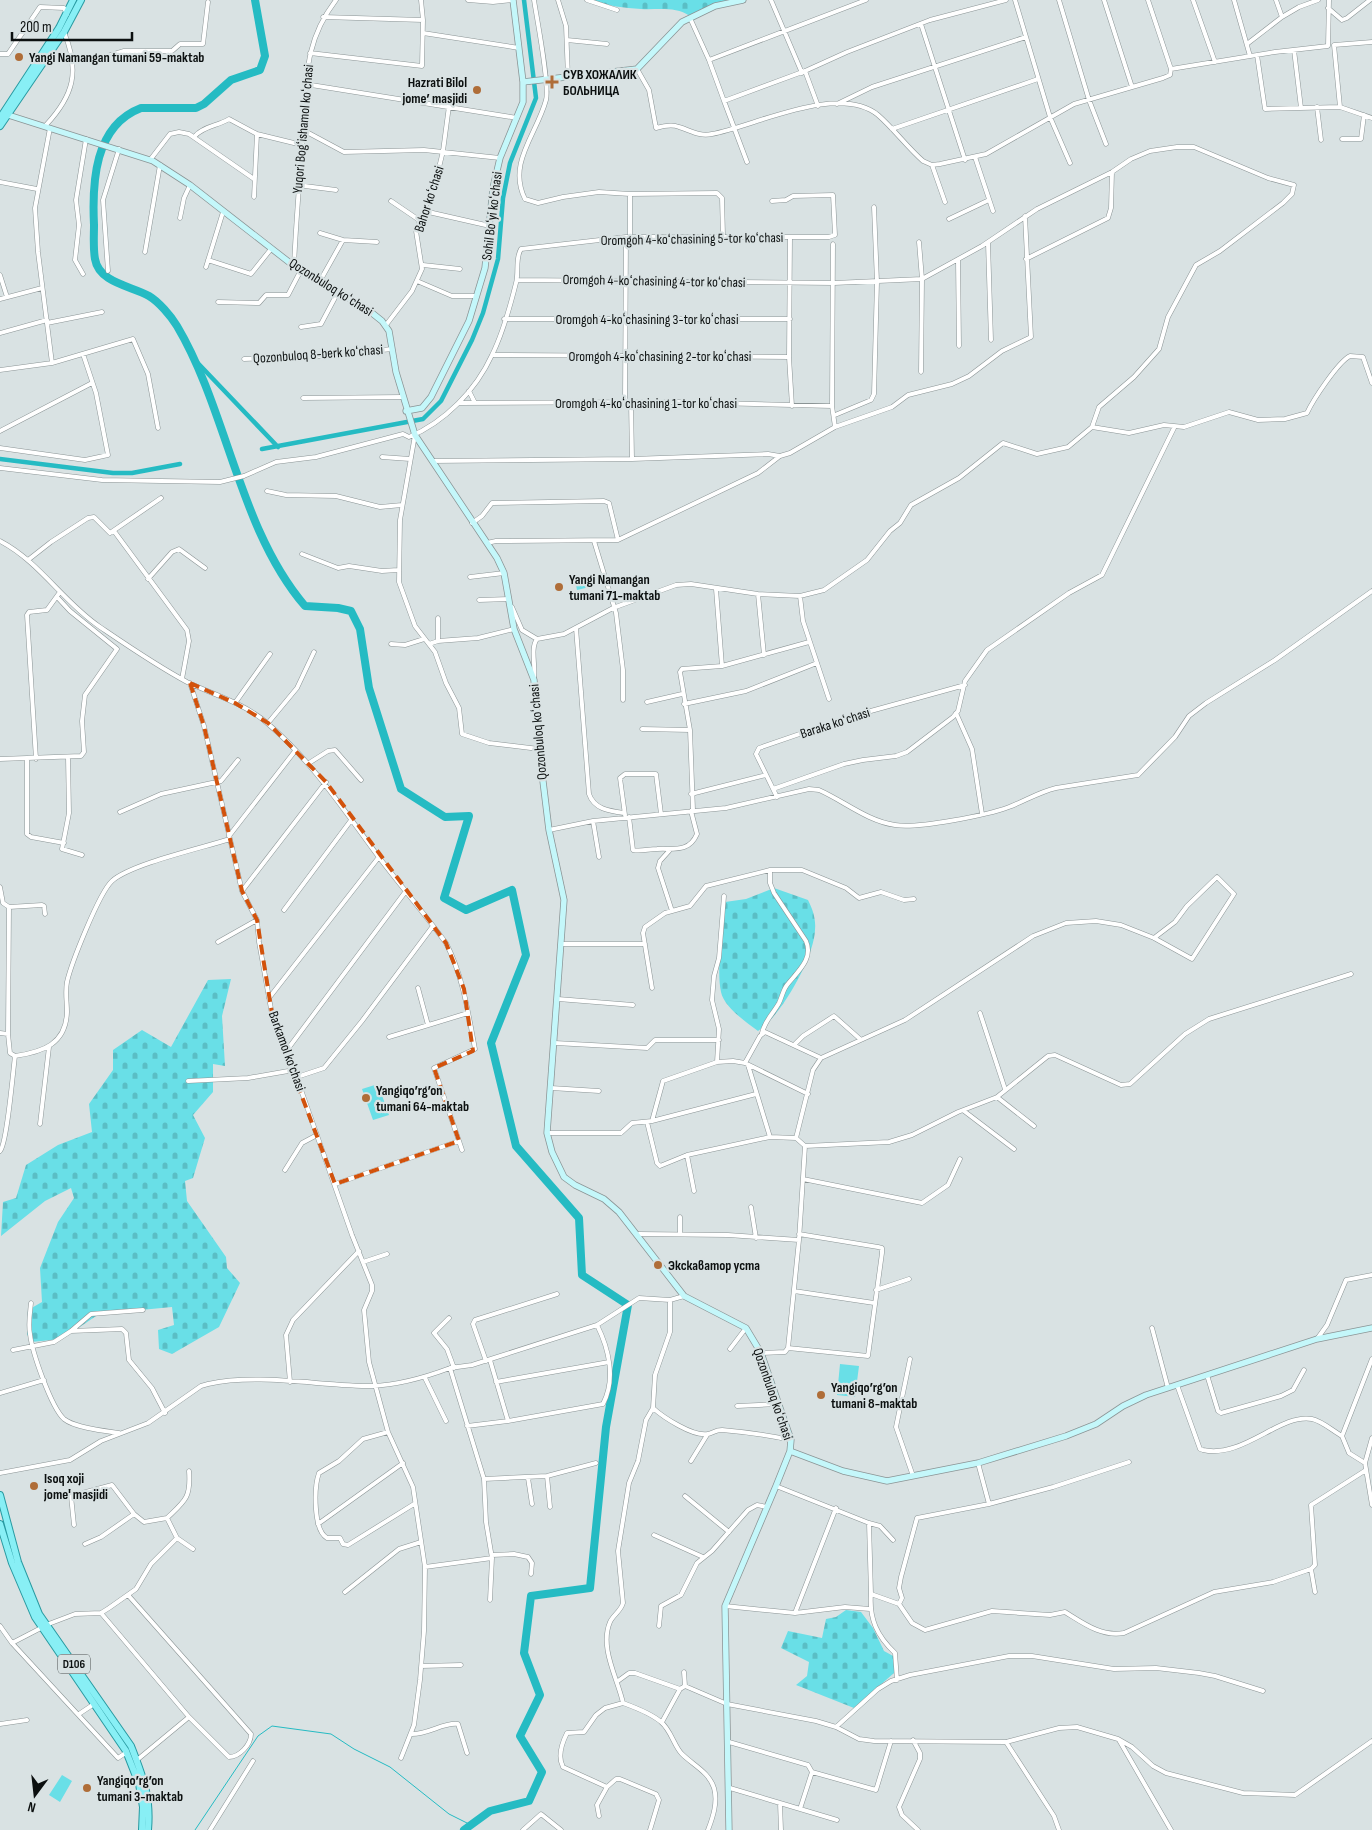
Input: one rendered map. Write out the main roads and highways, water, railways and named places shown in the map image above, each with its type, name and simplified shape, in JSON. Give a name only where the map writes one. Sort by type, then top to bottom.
[{"type":"main road","points":[[0,126],[4,115],[67,14],[73,0]]},
{"type":"main road","points":[[4,115],[64,32],[81,0]]},
{"type":"main road","name":"Sohil Boʻyi koʻchasi","points":[[407,414],[422,408],[431,397],[469,321],[485,268],[493,188],[500,158],[523,102],[525,82],[513,0]]},
{"type":"main road","points":[[525,82],[637,69],[682,22],[715,6],[743,0]]},
{"type":"main road","name":"Qozonbuloq koʻchasi","points":[[4,115],[48,126],[119,149],[160,165],[190,185],[294,266],[367,309],[386,325],[413,432],[504,573],[514,629],[534,680],[538,749],[549,830],[564,900],[547,1132],[552,1152],[564,1177],[575,1185],[604,1199],[619,1212],[639,1234],[684,1296],[746,1328],[761,1353],[791,1440],[790,1451],[726,1606],[730,1788],[729,1830]]},
{"type":"main road","points":[[790,1451],[843,1472],[882,1481],[978,1463],[1086,1429],[1135,1399],[1317,1339],[1372,1328]]},
{"type":"main road","name":"D106","points":[[0,1495],[18,1562],[43,1626],[105,1707],[131,1746],[145,1782],[150,1807],[148,1830]]},
{"type":"main road","name":"D106","points":[[0,1524],[12,1563],[43,1626],[127,1752],[139,1784],[143,1808],[142,1830]]},
{"type":"waterway","points":[[255,0],[265,56],[260,70],[231,80],[204,104],[196,108],[141,108],[125,116],[105,142],[99,158],[94,192],[95,259],[98,267],[109,279],[149,296],[172,318],[177,326],[209,395],[264,542],[283,575],[305,606],[338,608],[351,611],[360,629],[369,688],[401,789],[445,817],[469,816],[444,898],[466,910],[512,890],[526,955],[491,1043],[516,1146],[579,1218],[582,1275],[628,1305],[606,1427],[590,1588],[531,1596],[524,1653],[540,1695],[520,1736],[542,1772],[529,1801],[490,1811],[464,1830]]},
{"type":"waterway","points":[[262,449],[423,419],[441,401],[472,340],[483,313],[498,259],[503,198],[510,163],[536,98],[524,0]]},
{"type":"waterway","points":[[193,358],[278,447]]},
{"type":"waterway","points":[[0,459],[113,473],[132,473],[180,464]]},
{"type":"waterway","points":[[195,1830],[258,1736],[272,1726],[331,1734],[354,1749],[390,1767],[449,1814],[469,1824]]},
{"type":"place","name":"Yangi Namangan tumani 59-maktab","points":[[19,57]]},
{"type":"place","name":"СУВ ХОЖАЛИК БОЛЬНИЦА","points":[[552,82]]},
{"type":"place","name":"Hazrati Bilol jome’ masjidi","points":[[477,90]]},
{"type":"place","name":"Yangi Namangan tumani 71-maktab","points":[[559,587]]},
{"type":"place","name":"Yangiqo’rg’on tumani 64-maktab","points":[[366,1098]]},
{"type":"place","name":"Экскаватор уста","points":[[658,1265]]},
{"type":"place","name":"Yangiqo’rg’on tumani 8-maktab","points":[[821,1395]]},
{"type":"place","name":"Isoq xoji jome' masjidi","points":[[34,1486]]},
{"type":"place","name":"Yangiqo’rg’on tumani 3-maktab","points":[[87,1788]]}]
